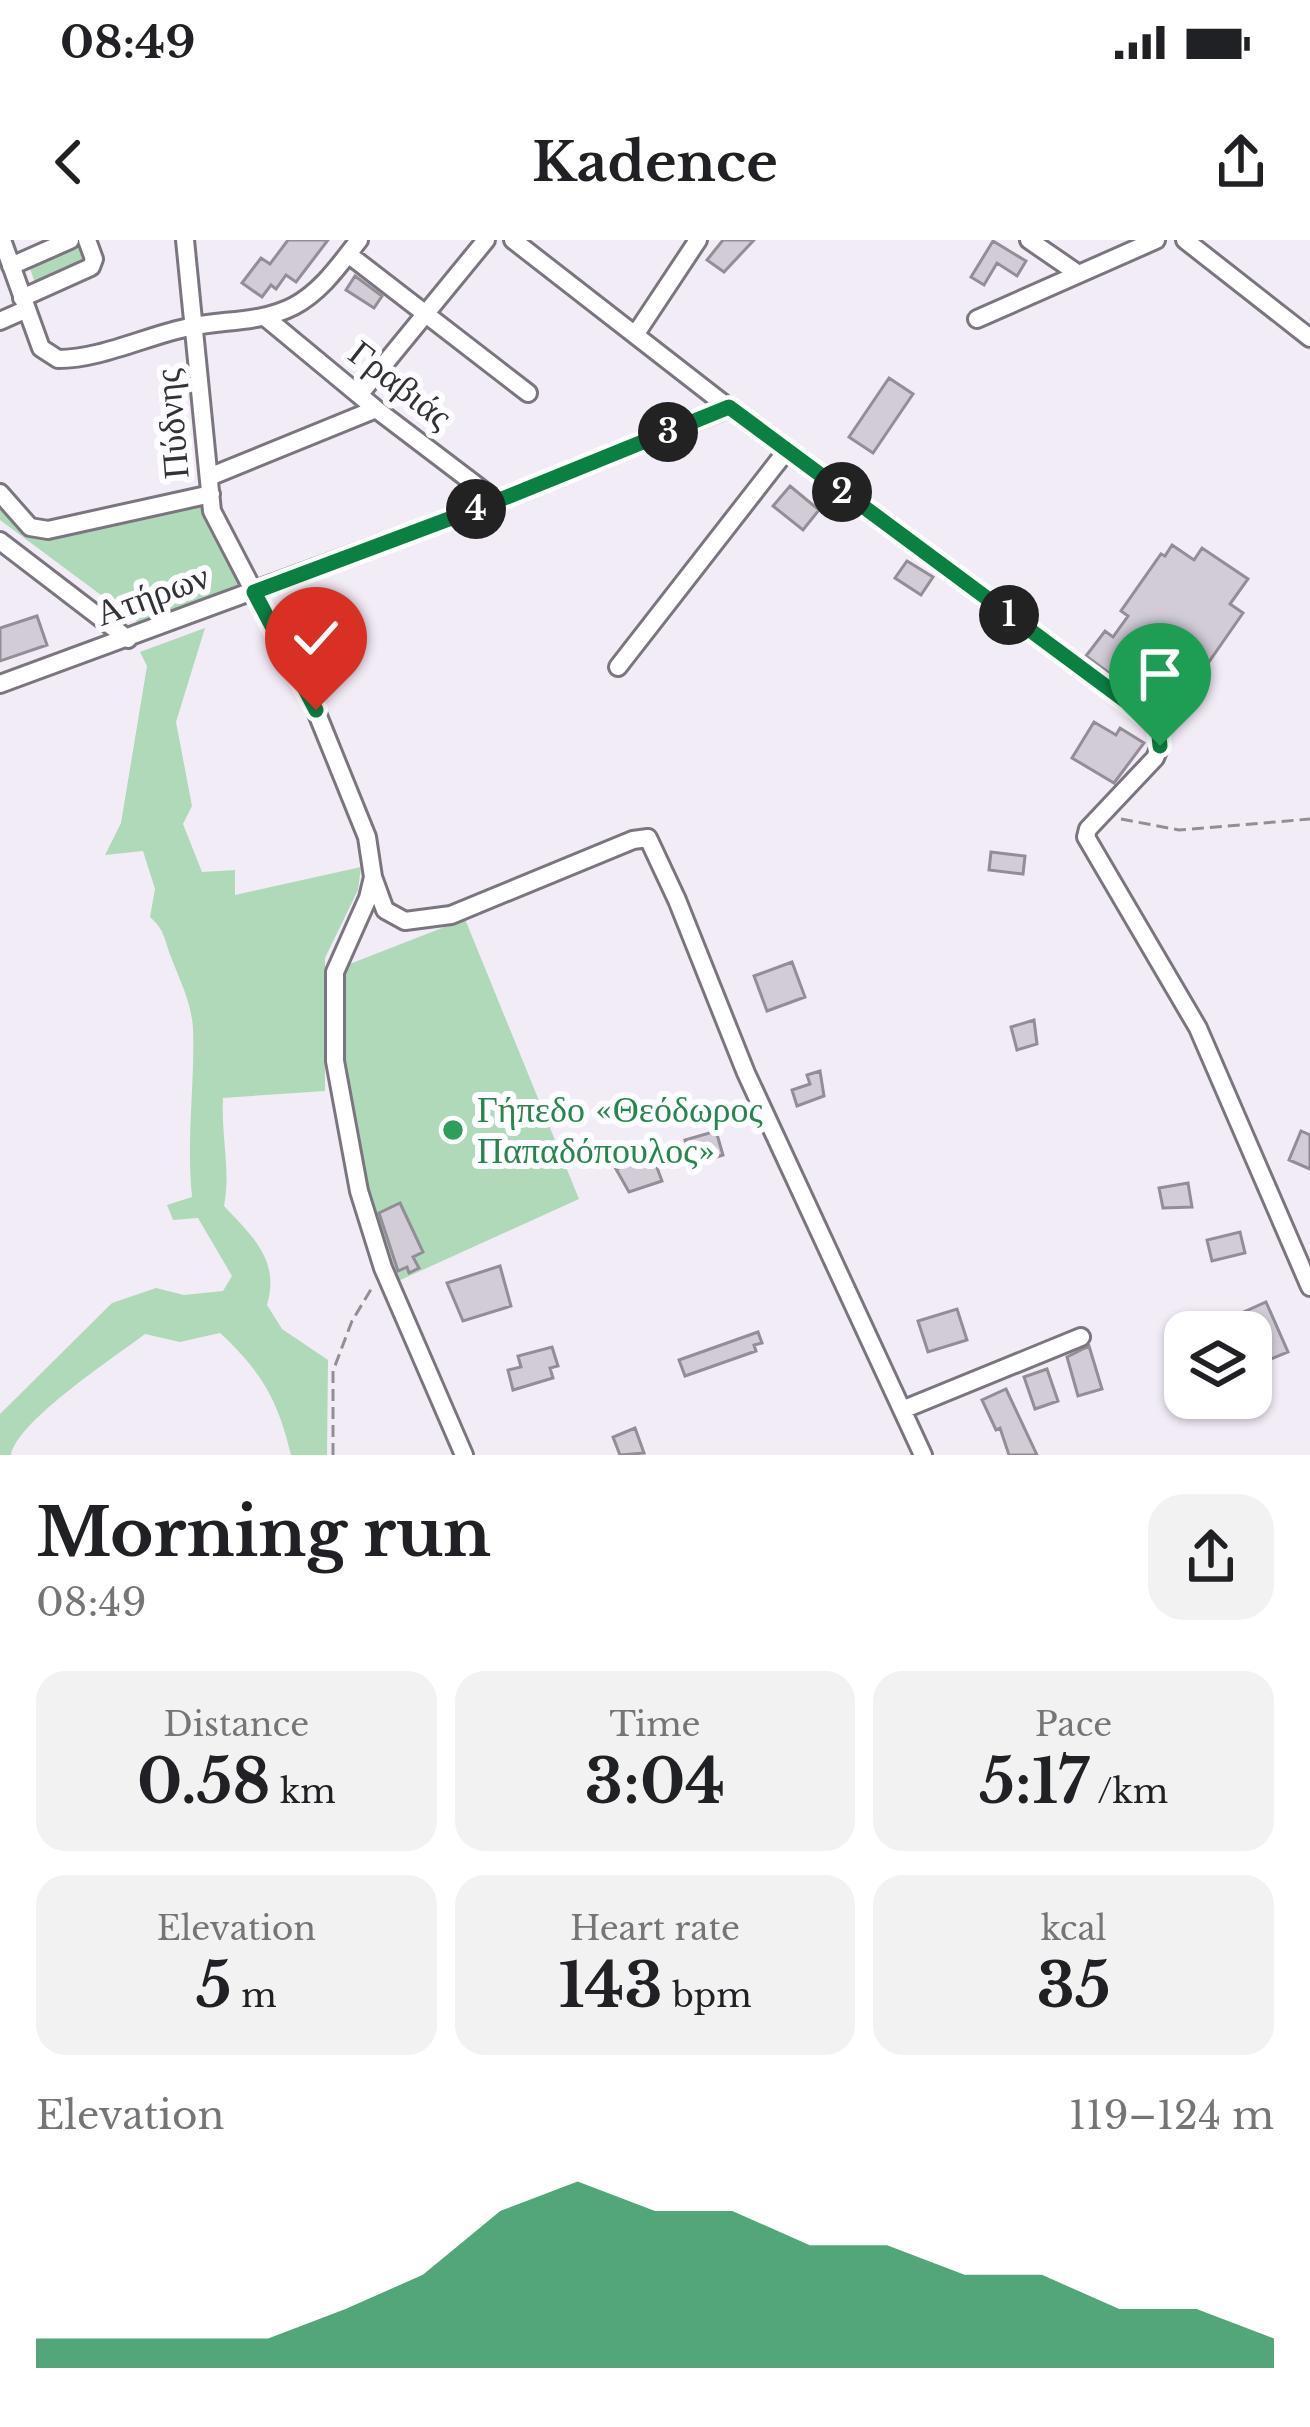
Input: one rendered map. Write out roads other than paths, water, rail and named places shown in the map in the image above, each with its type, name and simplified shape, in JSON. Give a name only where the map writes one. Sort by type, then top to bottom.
[{"type":"street","points":[[2,240],[41,348],[58,359],[195,326],[265,317],[312,294],[354,247],[426,316],[528,393]]},
{"type":"street","points":[[11,266],[70,240]]},
{"type":"street","points":[[0,321],[91,267],[94,259],[87,240]]},
{"type":"street","name":"Πύδνης","points":[[185,240],[212,511],[316,710],[368,837],[373,877]]},
{"type":"street","points":[[359,395],[486,240]]},
{"type":"street","points":[[513,240],[787,451],[1158,725],[1156,758],[1088,829],[1088,845],[1198,1028],[1310,1287]]},
{"type":"street","points":[[635,335],[698,240]]},
{"type":"street","points":[[1029,240],[1077,273]]},
{"type":"street","points":[[977,319],[1156,240]]},
{"type":"street","points":[[1185,240],[1310,338]]},
{"type":"street","name":"Γραβιάς","points":[[265,317],[497,501]]},
{"type":"street","name":"Ατήρων","points":[[0,684],[497,501],[729,407]]},
{"type":"street","points":[[0,493],[30,527],[40,530],[210,486],[376,409]]},
{"type":"street","points":[[618,667],[787,451]]},
{"type":"street","points":[[0,541],[128,638]]},
{"type":"street","points":[[373,877],[385,910],[405,921],[451,915],[648,838],[746,1073],[923,1455]]},
{"type":"street","points":[[373,877],[335,973],[335,1061],[359,1190],[383,1268],[464,1455]]},
{"type":"street","points":[[902,1410],[1081,1337]]},
{"type":"place","name":"Γήπεδο «Θεόδωρος Παπαδόπουλος»","points":[[453,1130]]}]
